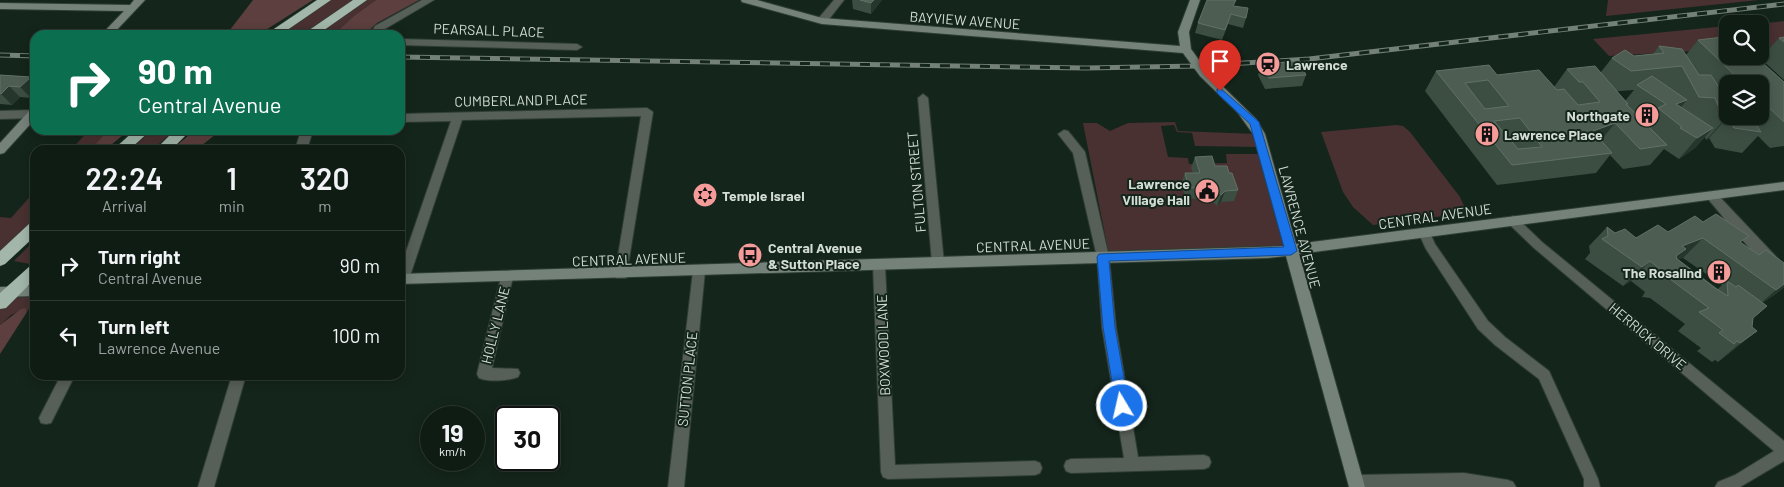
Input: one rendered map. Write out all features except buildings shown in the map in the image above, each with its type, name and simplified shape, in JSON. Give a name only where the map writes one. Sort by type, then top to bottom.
[{"type":"highway","points":[[279,30],[325,0]]},
{"type":"highway","points":[[316,30],[361,0]]},
{"type":"highway","points":[[126,145],[138,135]]},
{"type":"highway","points":[[168,145],[178,135]]},
{"type":"highway","points":[[0,260],[30,232]]},
{"type":"highway","points":[[0,303],[6,292],[30,274]]},
{"type":"street","points":[[378,30],[429,0]]},
{"type":"street","name":"BAYVIEW AVENUE","points":[[746,0],[822,21],[1185,50]]},
{"type":"street","points":[[822,21],[839,0]]},
{"type":"street","points":[[1185,50],[1183,35],[1195,0]]},
{"type":"street","points":[[0,6],[136,4]]},
{"type":"street","points":[[111,30],[136,4]]},
{"type":"street","name":"PEARSALL PLACE","points":[[405,42],[577,47]]},
{"type":"street","name":"LAWRENCE AVENUE","points":[[1185,50],[1214,84],[1254,122],[1357,485]]},
{"type":"street","name":"FULTON STREET","points":[[923,98],[938,264]]},
{"type":"street","name":"CUMBERLAND PLACE","points":[[405,118],[648,112],[621,274]]},
{"type":"street","points":[[0,115],[30,113]]},
{"type":"street","points":[[405,268],[458,116]]},
{"type":"street","points":[[0,150],[30,117]]},
{"type":"street","points":[[1064,134],[1079,152],[1103,257],[1109,327],[1132,464]]},
{"type":"street","name":"CENTRAL AVENUE","points":[[405,279],[879,266],[1291,251],[1784,186]]},
{"type":"street","points":[[1712,196],[1784,273]]},
{"type":"street","name":"HERRICK DRIVE","points":[[1513,221],[1538,245],[1784,451]]},
{"type":"street","points":[[1425,234],[1430,246],[1483,325],[1544,376],[1591,479],[1592,487]]},
{"type":"street","name":"BOXWOOD LANE","points":[[879,266],[888,472],[1035,468]]},
{"type":"street","name":"SUTTON PLACE","points":[[676,487],[699,271]]},
{"type":"street","name":"HOLLY LANE","points":[[507,277],[484,374],[513,373]]},
{"type":"street","points":[[6,292],[30,292]]},
{"type":"street","points":[[46,418],[65,380]]},
{"type":"street","points":[[206,487],[238,380]]},
{"type":"street","points":[[1723,487],[1740,480],[1784,451]]},
{"type":"street","points":[[1071,466],[1204,462]]},
{"type":"street","points":[[1357,485],[1464,480],[1508,487]]},
{"type":"shaded area","points":[[253,0],[313,0],[266,30],[230,30]]},
{"type":"shaded area","points":[[328,0],[359,0],[313,30],[283,30]]},
{"type":"shaded area","points":[[366,0],[376,0],[338,30],[319,30]]},
{"type":"shaded area","points":[[376,0],[419,0],[377,23],[369,30],[338,30]]},
{"type":"shaded area","points":[[1608,0],[1759,0],[1606,16]]},
{"type":"shaded area","points":[[1784,21],[1784,46],[1769,47],[1769,23]]},
{"type":"shaded area","points":[[1719,27],[1719,49],[1609,56],[1593,39]]},
{"type":"shaded area","points":[[1175,122],[1178,131],[1257,134],[1261,147],[1195,146],[1192,133],[1177,132],[1174,125],[1161,126],[1168,157],[1188,158],[1189,164],[1227,163],[1226,154],[1263,154],[1289,248],[1109,255],[1083,123],[1097,123],[1110,131],[1128,123]]},
{"type":"shaded area","points":[[1396,125],[1403,126],[1410,132],[1460,197],[1467,213],[1373,225],[1353,207],[1343,192],[1321,132]]},
{"type":"shaded area","points":[[84,135],[104,135],[95,145],[76,145]]},
{"type":"shaded area","points":[[104,135],[123,135],[111,145],[95,145]]},
{"type":"shaded area","points":[[146,135],[169,135],[158,145],[136,145]]},
{"type":"shaded area","points":[[189,135],[215,135],[202,145],[177,145]]},
{"type":"shaded area","points":[[30,197],[30,225],[0,252],[0,217],[11,218]]},
{"type":"shaded area","points":[[30,245],[30,264],[14,261]]},
{"type":"shaded area","points":[[30,295],[30,307],[27,312],[26,308],[11,315],[0,325],[0,308],[12,298]]},
{"type":"shaded area","points":[[26,308],[27,312],[0,354],[0,325],[21,309]]},
{"type":"railway","points":[[405,57],[1086,68],[1198,66],[1309,59],[1784,4]]},
{"type":"railway","points":[[0,55],[30,56]]},
{"type":"place","name":"Lawrence","points":[[1268,64]]},
{"type":"place","name":"Northgate","points":[[1647,115]]},
{"type":"place","name":"Lawrence Place","points":[[1487,134]]},
{"type":"place","name":"Lawrence Village Hall","points":[[1207,191]]},
{"type":"place","name":"Temple Israel","points":[[705,195]]},
{"type":"place","name":"Central Avenue & Sutton Place","points":[[750,255]]},
{"type":"place","name":"The Rosalind","points":[[1719,272]]},
{"type":"route","points":[[1122,406],[1109,327],[1103,257],[1291,251],[1262,143],[1254,122],[1220,91]]}]
